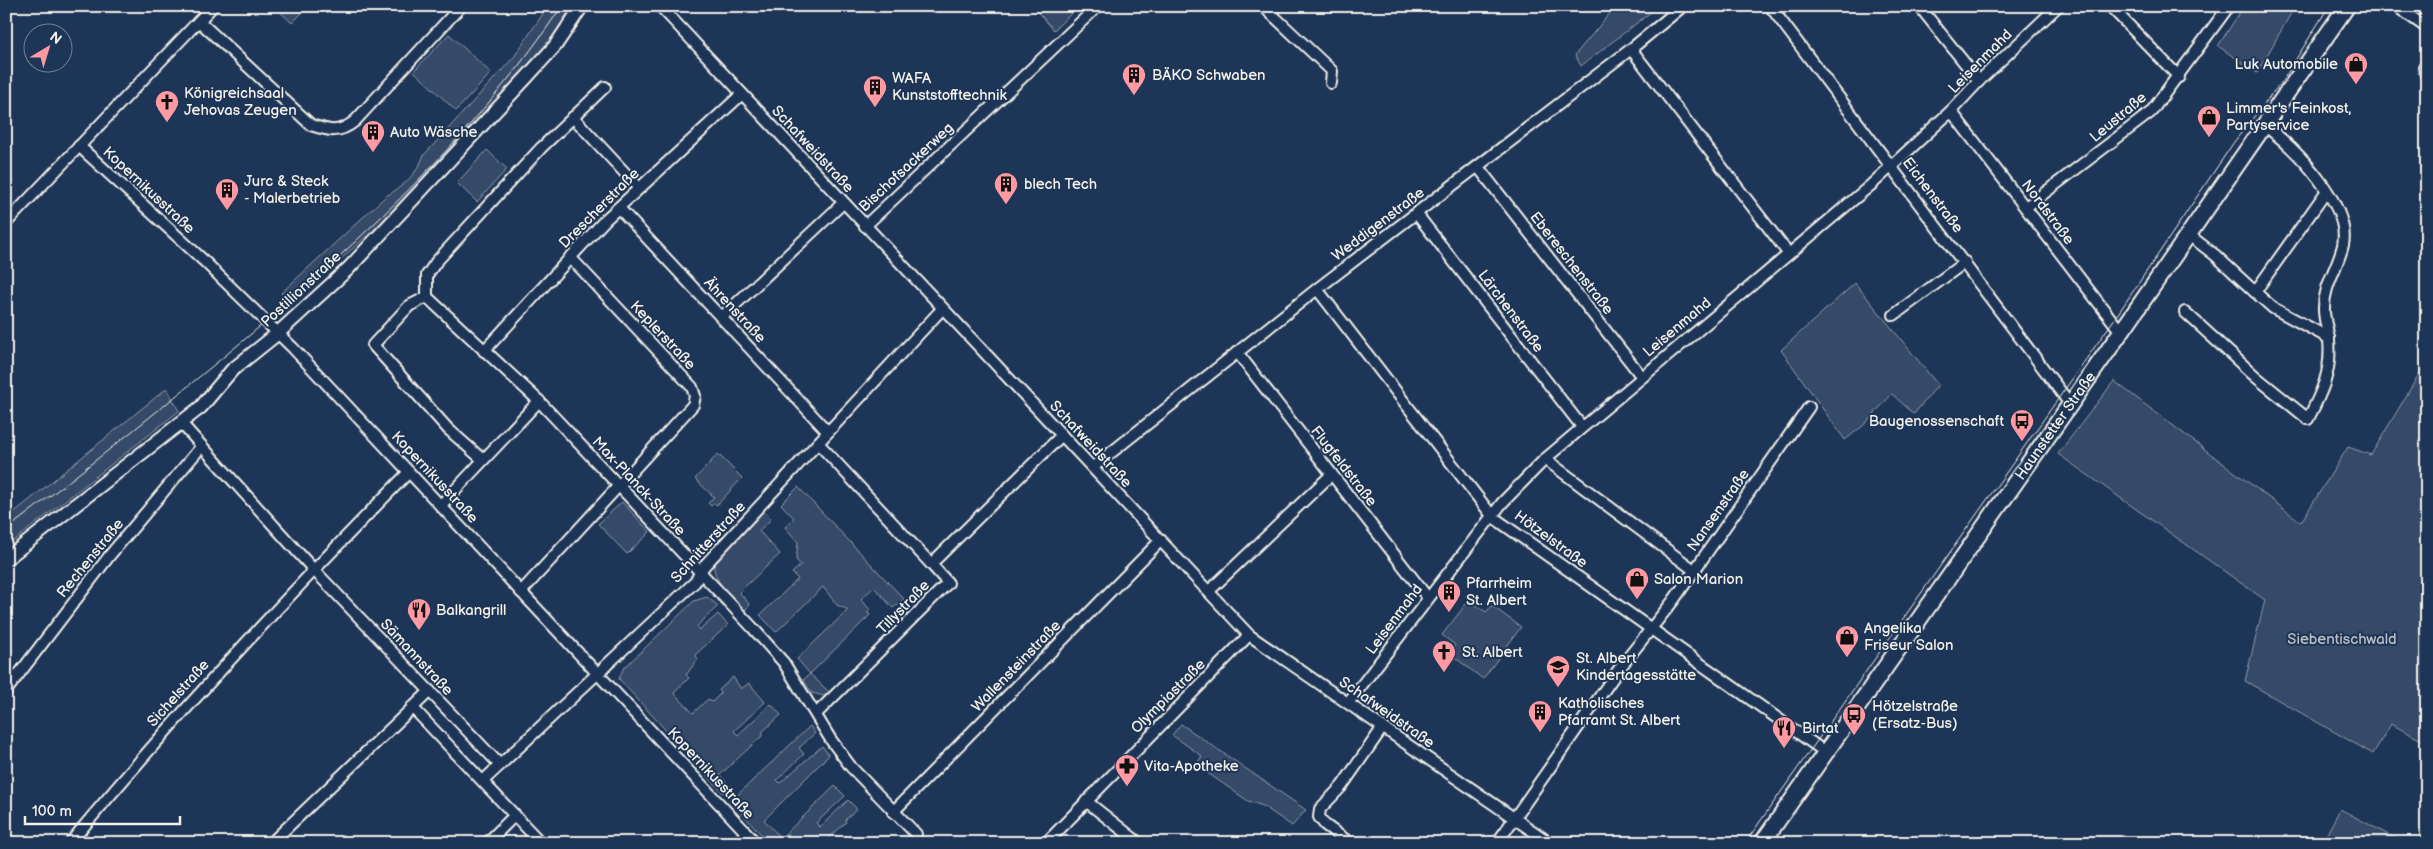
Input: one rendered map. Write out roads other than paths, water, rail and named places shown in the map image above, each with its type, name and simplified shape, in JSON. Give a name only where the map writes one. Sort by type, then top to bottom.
[{"type":"main road","name":"Haunstetter Straße","points":[[1762,843],[2122,332],[2347,6]]},
{"type":"street","points":[[6,223],[213,6]]},
{"type":"street","points":[[199,21],[311,125],[334,132],[346,128],[355,121],[461,6]]},
{"type":"street","name":"Postillionstraße","points":[[6,559],[201,407],[232,370],[277,334],[348,268],[555,46],[582,6]]},
{"type":"street","name":"Schafweidstraße","points":[[660,6],[1249,635],[1550,843]]},
{"type":"street","name":"Bischofsackerweg","points":[[864,226],[1098,6]]},
{"type":"street","points":[[1263,6],[1332,71],[1331,83]]},
{"type":"street","name":"Weddigenstraße","points":[[1093,467],[1317,289],[1631,49],[1683,6]]},
{"type":"street","name":"Eichenstraße","points":[[1770,6],[1965,262],[2070,404]]},
{"type":"street","points":[[1919,6],[1979,81]]},
{"type":"street","name":"Leisenmahd","points":[[1348,703],[1502,503],[1545,459],[1892,166],[2058,6]]},
{"type":"street","points":[[2110,6],[2179,77]]},
{"type":"street","name":"Leustraße","points":[[2026,207],[2151,112],[2179,77],[2229,6]]},
{"type":"street","points":[[2396,6],[2427,28]]},
{"type":"street","points":[[1631,49],[1788,253]]},
{"type":"street","points":[[2427,63],[2424,67],[2427,79]]},
{"type":"street","points":[[483,460],[448,428],[374,345],[409,306],[427,297],[427,275],[436,262],[541,148],[605,87]]},
{"type":"street","name":"Drescherstraße","points":[[484,351],[570,257],[639,188],[742,94]]},
{"type":"street","name":"Nordstraße","points":[[1951,111],[2122,332]]},
{"type":"street","points":[[573,117],[639,188]]},
{"type":"street","points":[[2185,312],[2256,377],[2308,419],[2323,390],[2328,375],[2330,358],[2324,310],[2325,296],[2339,258],[2344,232],[2341,216],[2326,192],[2291,145],[2265,126]]},
{"type":"street","name":"Kopernikusstraße","points":[[79,146],[208,265],[277,334],[441,505],[756,843]]},
{"type":"street","name":"Ebereschenstraße","points":[[1478,167],[1642,377]]},
{"type":"street","points":[[2255,292],[2326,192]]},
{"type":"street","points":[[722,317],[843,203]]},
{"type":"street","name":"Ährenstraße","points":[[619,208],[828,432]]},
{"type":"street","name":"Lärchenstraße","points":[[1416,213],[1582,427]]},
{"type":"street","points":[[2189,235],[2214,254],[2273,308],[2329,338]]},
{"type":"street","name":"Keplerstraße","points":[[521,592],[693,405],[695,396],[692,387],[570,257]]},
{"type":"street","points":[[1894,314],[1965,262]]},
{"type":"street","name":"Hötzelstraße","points":[[1317,289],[1493,517],[1650,630],[1825,752]]},
{"type":"street","name":"Max-Planck-Straße","points":[[427,297],[539,401],[784,663],[851,767],[916,834]]},
{"type":"street","name":"Schnitterstraße","points":[[483,781],[695,582],[704,566],[942,309]]},
{"type":"street","name":"Flugfeldstraße","points":[[1237,352],[1428,598]]},
{"type":"street","points":[[441,505],[539,401]]},
{"type":"street","name":"Nansenstraße","points":[[1497,843],[1619,669],[1694,570],[1810,407]]},
{"type":"street","name":"Sämannstraße","points":[[181,423],[314,569],[500,765]]},
{"type":"street","name":"Tillystraße","points":[[816,714],[948,583],[931,564],[1062,435]]},
{"type":"street","points":[[818,443],[931,564]]},
{"type":"street","name":"Rechenstraße","points":[[6,691],[110,555],[201,447]]},
{"type":"street","points":[[1545,459],[1694,570]]},
{"type":"street","points":[[314,569],[409,472]]},
{"type":"street","points":[[1209,591],[1331,475]]},
{"type":"street","name":"Wallensteinstraße","points":[[893,812],[1161,540]]},
{"type":"street","name":"Sichelstraße","points":[[70,843],[148,748],[314,569]]},
{"type":"street","name":"Olympiastraße","points":[[1046,843],[1249,635]]},
{"type":"street","points":[[271,843],[430,692]]},
{"type":"street","points":[[412,708],[541,843]]},
{"type":"street","points":[[1350,843],[1325,824],[1320,817],[1320,809],[1342,786],[1383,727]]},
{"type":"street","points":[[1086,801],[1139,843]]},
{"type":"street","points":[[486,843],[515,815]]},
{"type":"street","points":[[736,843],[747,834]]},
{"type":"tram line","points":[[6,530],[244,340],[374,224],[415,184],[492,99],[562,6]]},
{"type":"tram line","points":[[1745,843],[2113,321],[2234,142],[2283,80],[2329,6]]},
{"type":"place","name":"Luk Automobile","points":[[2356,85]]},
{"type":"place","name":"BÄKO Schwaben","points":[[1134,96]]},
{"type":"place","name":"WAFA Kunststofftechnik","points":[[875,108]]},
{"type":"place","name":"Königreichsaal Jehovas Zeugen","points":[[167,123]]},
{"type":"place","name":"Limmer's Feinkost, Partyservice","points":[[2209,138]]},
{"type":"place","name":"Auto Wäsche","points":[[373,153]]},
{"type":"place","name":"blech Tech","points":[[1006,205]]},
{"type":"place","name":"Jurc & Steck - Malerbetrieb","points":[[227,211]]},
{"type":"place","name":"Baugenossenschaft","points":[[2022,442]]},
{"type":"place","name":"Salon Marion","points":[[1637,600]]},
{"type":"place","name":"Pfarrheim St. Albert","points":[[1449,613]]},
{"type":"place","name":"Balkangrill","points":[[419,631]]},
{"type":"place","name":"Angelika Friseur Salon","points":[[1847,658]]},
{"type":"place","name":"St. Albert","points":[[1444,673]]},
{"type":"place","name":"St. Albert Kindertagesstätte","points":[[1558,688]]},
{"type":"place","name":"Katholisches Pfarramt St. Albert","points":[[1540,733]]},
{"type":"place","name":"Hötzelstraße (Ersatz-Bus)","points":[[1854,736]]},
{"type":"place","name":"Birtat","points":[[1784,749]]},
{"type":"place","name":"Vita-Apotheke","points":[[1127,787]]},
{"type":"park label","name":"Siebentischwald","points":[[2342,639]]}]
